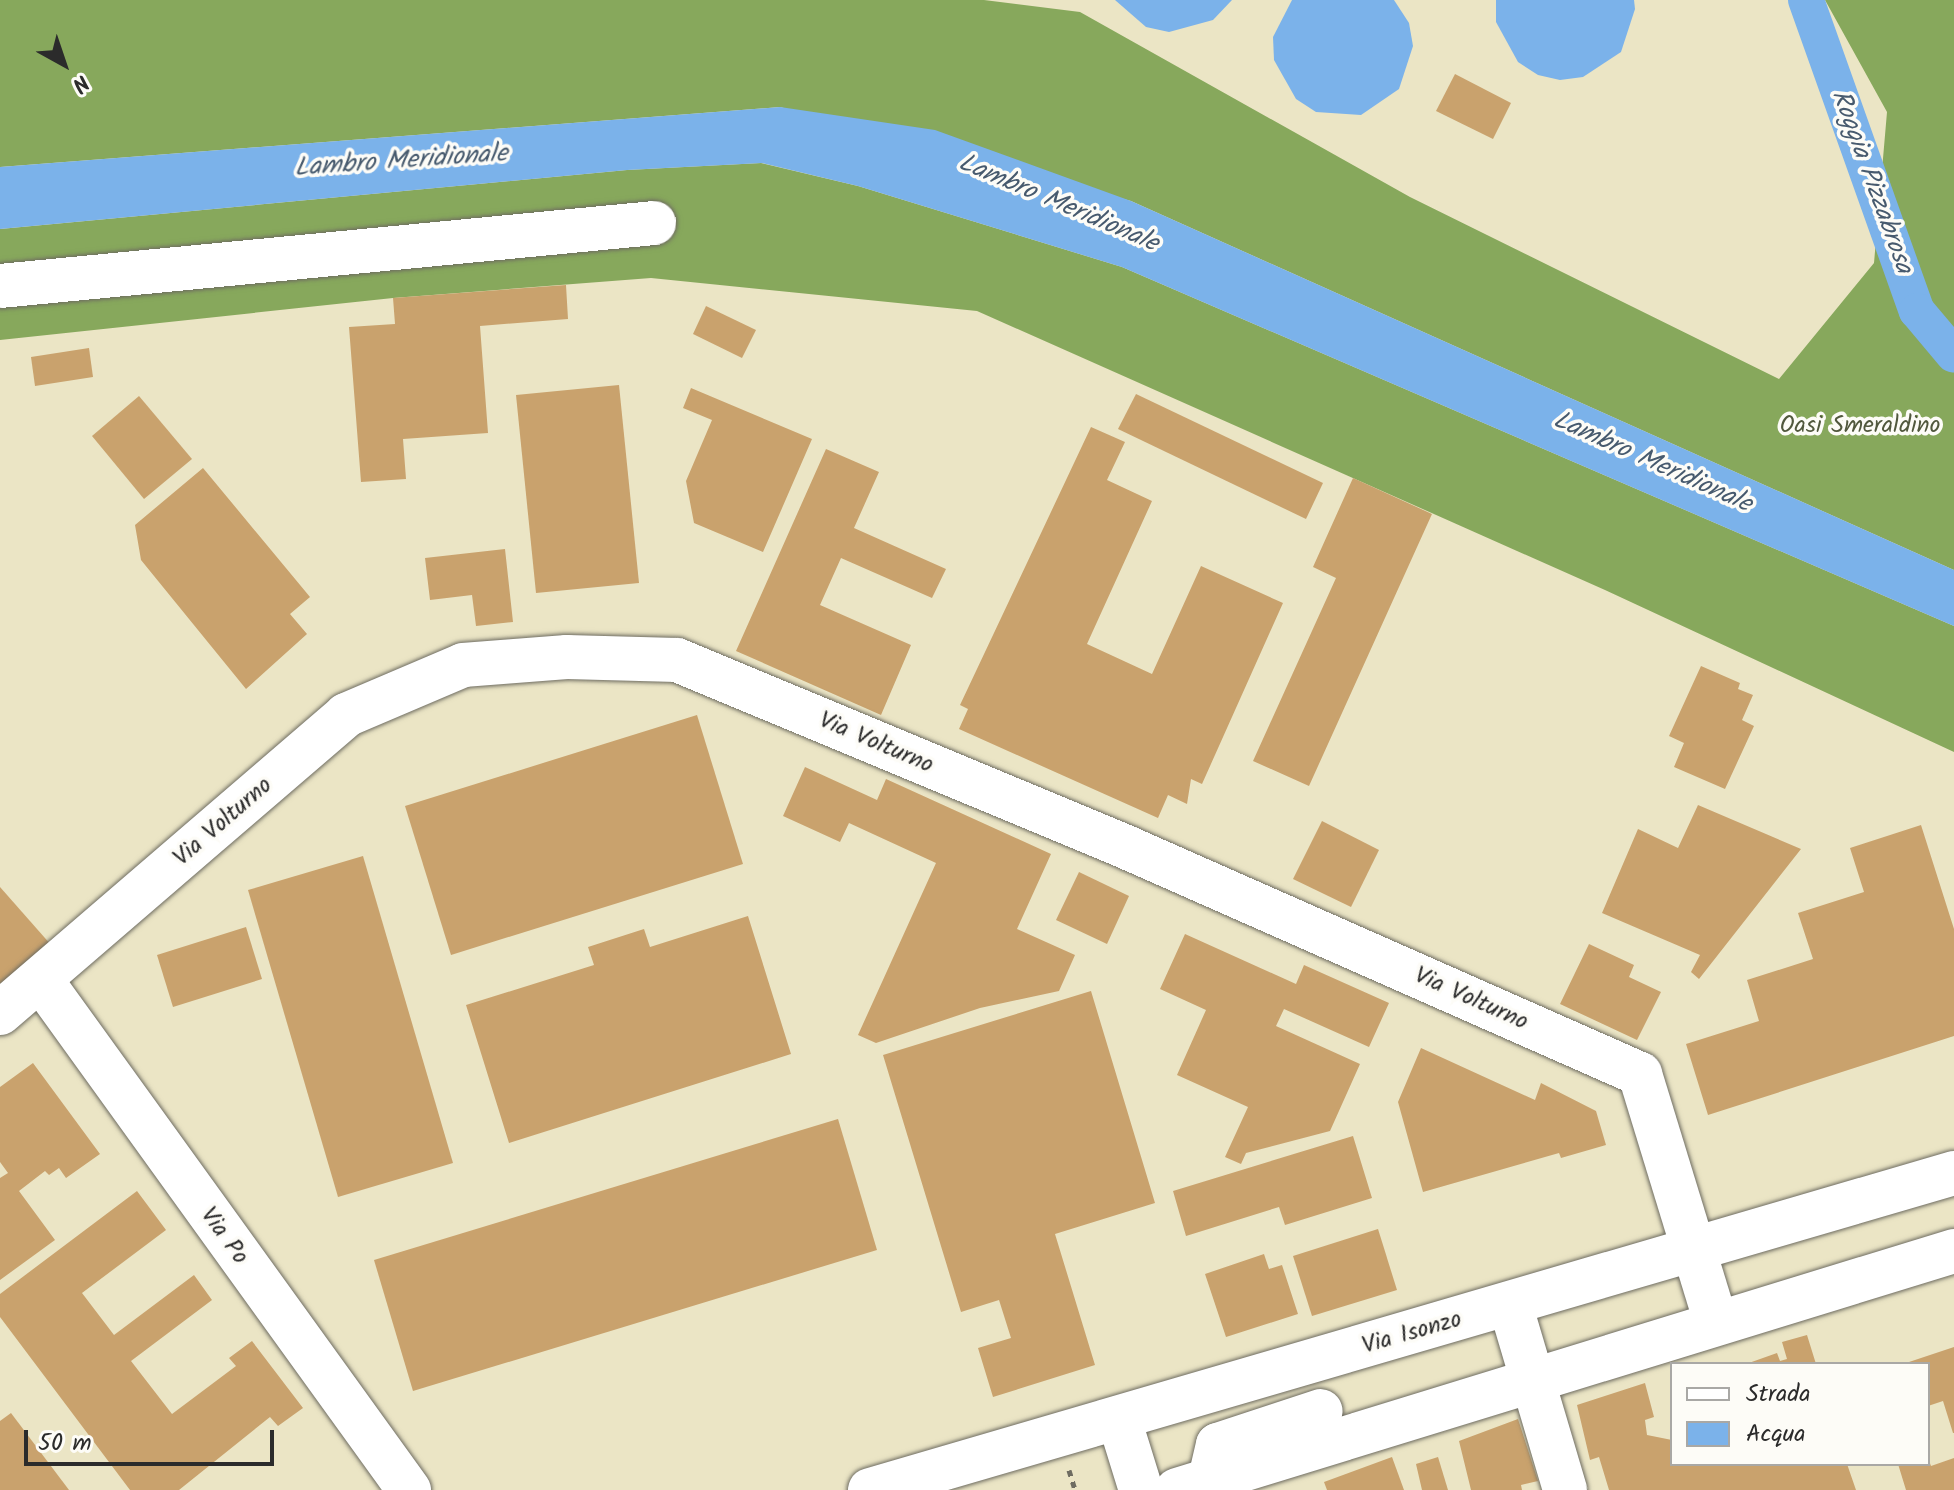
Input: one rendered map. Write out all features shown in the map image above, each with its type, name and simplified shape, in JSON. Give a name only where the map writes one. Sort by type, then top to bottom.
[{"type":"street","points":[[0,286],[654,223]]},
{"type":"street","name":"Via Volturno","points":[[0,1013],[346,715],[463,665],[618,655],[677,660],[1126,847],[1640,1074],[1692,1247]]},
{"type":"street","name":"Via Po","points":[[41,980],[409,1490]]},
{"type":"street","name":"Via Isonzo","points":[[870,1490],[1510,1304],[1692,1247],[1954,1173]]},
{"type":"street","points":[[1692,1247],[1716,1323]]},
{"type":"street","points":[[1193,1485],[1954,1251]]},
{"type":"street","points":[[1510,1304],[1565,1490]]},
{"type":"street","points":[[1193,1485],[1218,1445],[1321,1411]]},
{"type":"street","points":[[1119,1419],[1141,1490]]},
{"type":"green space","name":"Oasi Smeraldino","points":[[0,0],[984,0],[1080,12],[1410,197],[1779,379],[1874,263],[1887,112],[1825,0],[1954,0],[1954,570],[1131,201],[780,107],[0,167]]},
{"type":"green space","points":[[761,163],[858,186],[1122,267],[1954,626],[1954,752],[1605,590],[977,311],[651,278],[393,298],[0,340],[0,229],[627,170]]},
{"type":"water","points":[[1115,0],[1232,0],[1213,20],[1169,32],[1146,27]]},
{"type":"water","points":[[1292,0],[1394,0],[1409,23],[1413,46],[1399,89],[1361,115],[1316,112],[1296,99],[1274,60],[1273,37]]},
{"type":"water","points":[[1496,0],[1634,0],[1635,9],[1621,52],[1583,77],[1560,80],[1538,75],[1518,62],[1496,22]]},
{"type":"water","name":"Lambro Meridionale","points":[[780,107],[935,130],[1131,201],[1954,570],[1954,626],[1122,267],[858,186],[762,163],[627,170],[0,229],[0,167]]},
{"type":"building","points":[[1455,74],[1511,103],[1493,139],[1436,111]]},
{"type":"building","points":[[566,285],[568,319],[480,326],[488,433],[403,439],[406,479],[361,482],[349,327],[395,324],[393,298]]},
{"type":"building","points":[[706,306],[756,330],[742,358],[693,334]]},
{"type":"building","points":[[89,348],[93,377],[35,386],[31,357]]},
{"type":"building","points":[[619,385],[639,583],[536,593],[516,395]]},
{"type":"building","points":[[691,388],[812,439],[763,552],[694,523],[686,481],[712,420],[683,408]]},
{"type":"building","points":[[1136,394],[1323,483],[1306,519],[1118,429]]},
{"type":"building","points":[[139,396],[192,459],[144,499],[92,436]]},
{"type":"building","points":[[1091,427],[1125,442],[1107,480],[1152,501],[1087,644],[1152,674],[1201,566],[1283,603],[1202,784],[1191,779],[1187,804],[1168,795],[1158,818],[959,729],[968,709],[960,705]]},
{"type":"building","points":[[826,449],[879,472],[854,528],[946,569],[932,598],[841,558],[820,605],[911,645],[881,715],[736,651]]},
{"type":"building","points":[[203,468],[310,597],[290,614],[307,634],[246,689],[141,560],[135,525]]},
{"type":"building","points":[[1353,478],[1432,514],[1309,786],[1253,761],[1336,578],[1313,567]]},
{"type":"building","points":[[505,549],[513,622],[476,626],[472,595],[430,600],[425,558]]},
{"type":"building","points":[[1701,666],[1740,683],[1738,689],[1753,695],[1742,720],[1754,726],[1725,789],[1674,767],[1684,743],[1669,736]]},
{"type":"building","points":[[697,715],[743,864],[451,955],[405,806]]},
{"type":"building","points":[[805,767],[877,800],[886,779],[1051,854],[1017,929],[1075,955],[1059,991],[980,1008],[876,1043],[858,1035],[936,863],[849,823],[840,842],[783,816]]},
{"type":"building","points":[[1698,805],[1801,849],[1699,979],[1691,972],[1700,955],[1602,913],[1638,829],[1678,848]]},
{"type":"building","points":[[1322,821],[1379,850],[1351,907],[1293,879]]},
{"type":"building","points":[[1921,825],[1954,929],[1954,1036],[1708,1115],[1686,1044],[1759,1021],[1747,980],[1813,959],[1798,913],[1864,892],[1850,848]]},
{"type":"building","points":[[363,856],[453,1163],[338,1197],[248,890]]},
{"type":"building","points":[[1079,872],[1129,896],[1107,944],[1056,920]]},
{"type":"building","points":[[0,887],[52,946],[0,991]]},
{"type":"building","points":[[748,916],[791,1054],[509,1143],[466,1005],[594,965],[588,947],[644,929],[650,947]]},
{"type":"building","points":[[246,927],[262,979],[173,1007],[157,955]]},
{"type":"building","points":[[1185,934],[1296,984],[1304,965],[1389,1003],[1369,1047],[1284,1009],[1276,1026],[1360,1064],[1330,1131],[1246,1153],[1241,1164],[1225,1157],[1248,1107],[1177,1075],[1206,1010],[1160,989]]},
{"type":"building","points":[[1589,944],[1634,965],[1629,977],[1661,992],[1637,1040],[1560,1004]]},
{"type":"building","points":[[1091,991],[1155,1203],[1055,1234],[1095,1365],[993,1397],[978,1348],[1011,1338],[999,1300],[961,1312],[883,1055]]},
{"type":"building","points":[[1421,1048],[1535,1100],[1541,1083],[1596,1111],[1606,1145],[1561,1158],[1559,1153],[1423,1192],[1398,1102]]},
{"type":"building","points":[[33,1063],[100,1154],[66,1178],[59,1168],[49,1175],[45,1171],[19,1191],[55,1240],[0,1280],[0,1178],[8,1173],[0,1162],[0,1087]]},
{"type":"building","points":[[838,1119],[877,1250],[413,1391],[374,1260]]},
{"type":"building","points":[[1353,1136],[1372,1198],[1285,1225],[1279,1207],[1186,1236],[1173,1191]]},
{"type":"building","points":[[137,1191],[166,1230],[82,1293],[114,1335],[194,1275],[212,1300],[131,1361],[172,1414],[236,1366],[229,1358],[252,1341],[303,1408],[278,1426],[270,1417],[179,1490],[130,1490],[0,1317],[0,1294]]},
{"type":"building","points":[[1378,1229],[1397,1290],[1312,1316],[1293,1256]]},
{"type":"building","points":[[1264,1254],[1269,1269],[1282,1265],[1298,1314],[1226,1337],[1205,1274]]},
{"type":"building","points":[[1807,1335],[1815,1362],[1752,1362],[1777,1353],[1780,1361],[1787,1359],[1782,1342]]},
{"type":"building","points":[[1954,1347],[1954,1433],[1943,1401],[1930,1405],[1930,1362],[1909,1362]]},
{"type":"building","points":[[1645,1383],[1654,1417],[1645,1420],[1647,1435],[1670,1440],[1670,1466],[1848,1466],[1856,1490],[1609,1490],[1599,1457],[1590,1460],[1577,1405]]},
{"type":"building","points":[[11,1413],[69,1490],[0,1490],[0,1421]]},
{"type":"building","points":[[1518,1419],[1538,1481],[1521,1485],[1522,1490],[1471,1490],[1459,1441]]},
{"type":"building","points":[[1392,1457],[1404,1490],[1327,1490],[1324,1482]]},
{"type":"building","points":[[1438,1457],[1448,1490],[1422,1490],[1416,1464]]},
{"type":"building","points":[[1954,1458],[1954,1490],[1906,1490],[1899,1466],[1930,1466],[1930,1463],[1931,1466]]},
{"type":"waterway","name":"Roggia Pizzabrosa","points":[[1806,0],[1917,311],[1954,355]]}]
